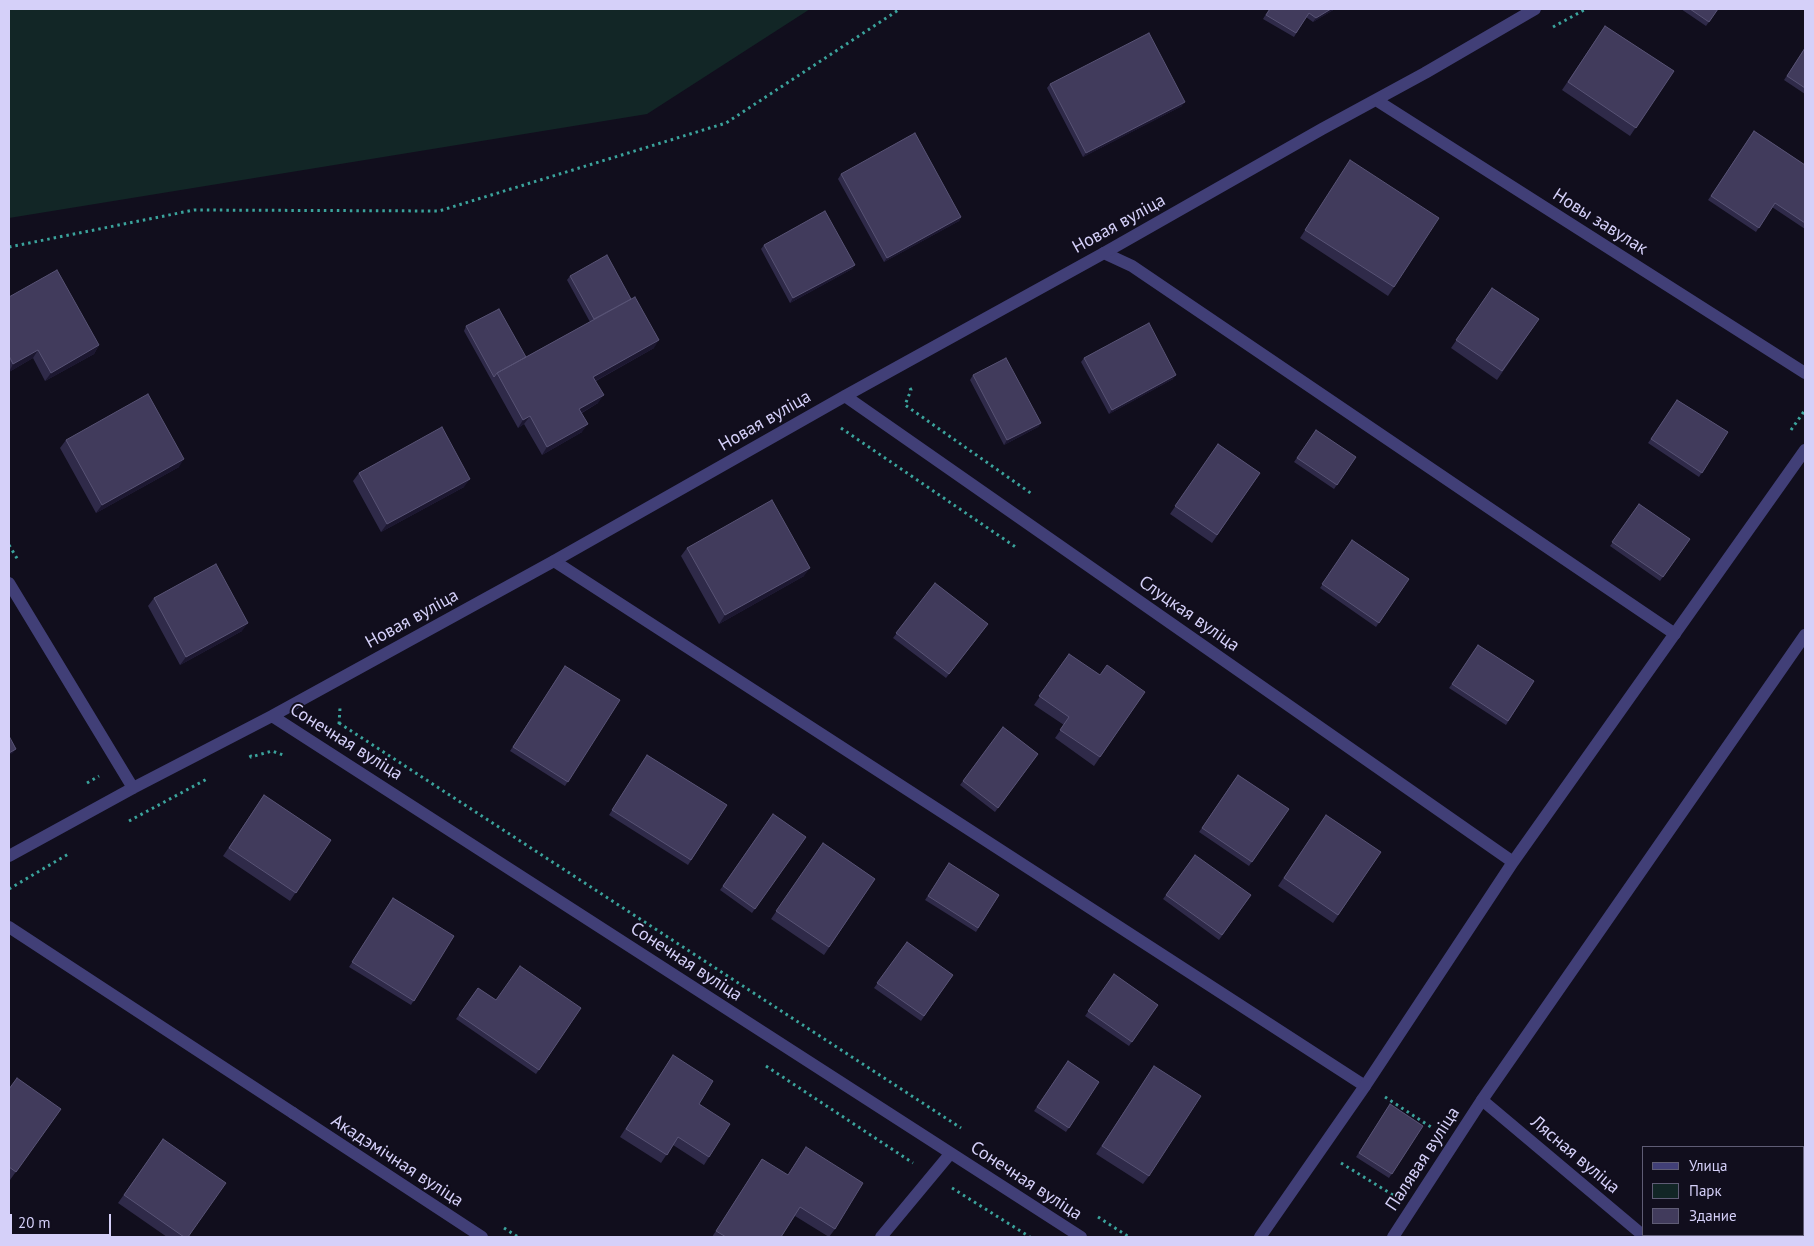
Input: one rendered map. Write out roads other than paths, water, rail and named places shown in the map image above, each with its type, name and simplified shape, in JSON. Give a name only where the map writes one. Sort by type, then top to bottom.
[{"type":"street","name":"Новая вуліца","points":[[9,856],[133,788],[272,716],[554,561],[1535,9]]},
{"type":"street","name":"Новы завулак","points":[[1376,100],[1805,373]]},
{"type":"street","points":[[1104,253],[1140,272],[1675,634]]},
{"type":"street","name":"Слуцкая вуліца","points":[[845,396],[1513,862]]},
{"type":"street","points":[[1260,1237],[1365,1086],[1513,862],[1805,450]]},
{"type":"street","points":[[554,561],[1365,1086]]},
{"type":"street","points":[[9,583],[133,788]]},
{"type":"street","name":"Палявая вуліца","points":[[1393,1237],[1482,1100],[1805,635]]},
{"type":"street","name":"Сонечная вуліца","points":[[272,716],[1081,1237]]},
{"type":"street","name":"Акадэмічная вуліца","points":[[9,927],[482,1237]]},
{"type":"street","name":"Лясная вуліца","points":[[1482,1100],[1642,1234]]},
{"type":"street","points":[[881,1237],[950,1154]]}]
